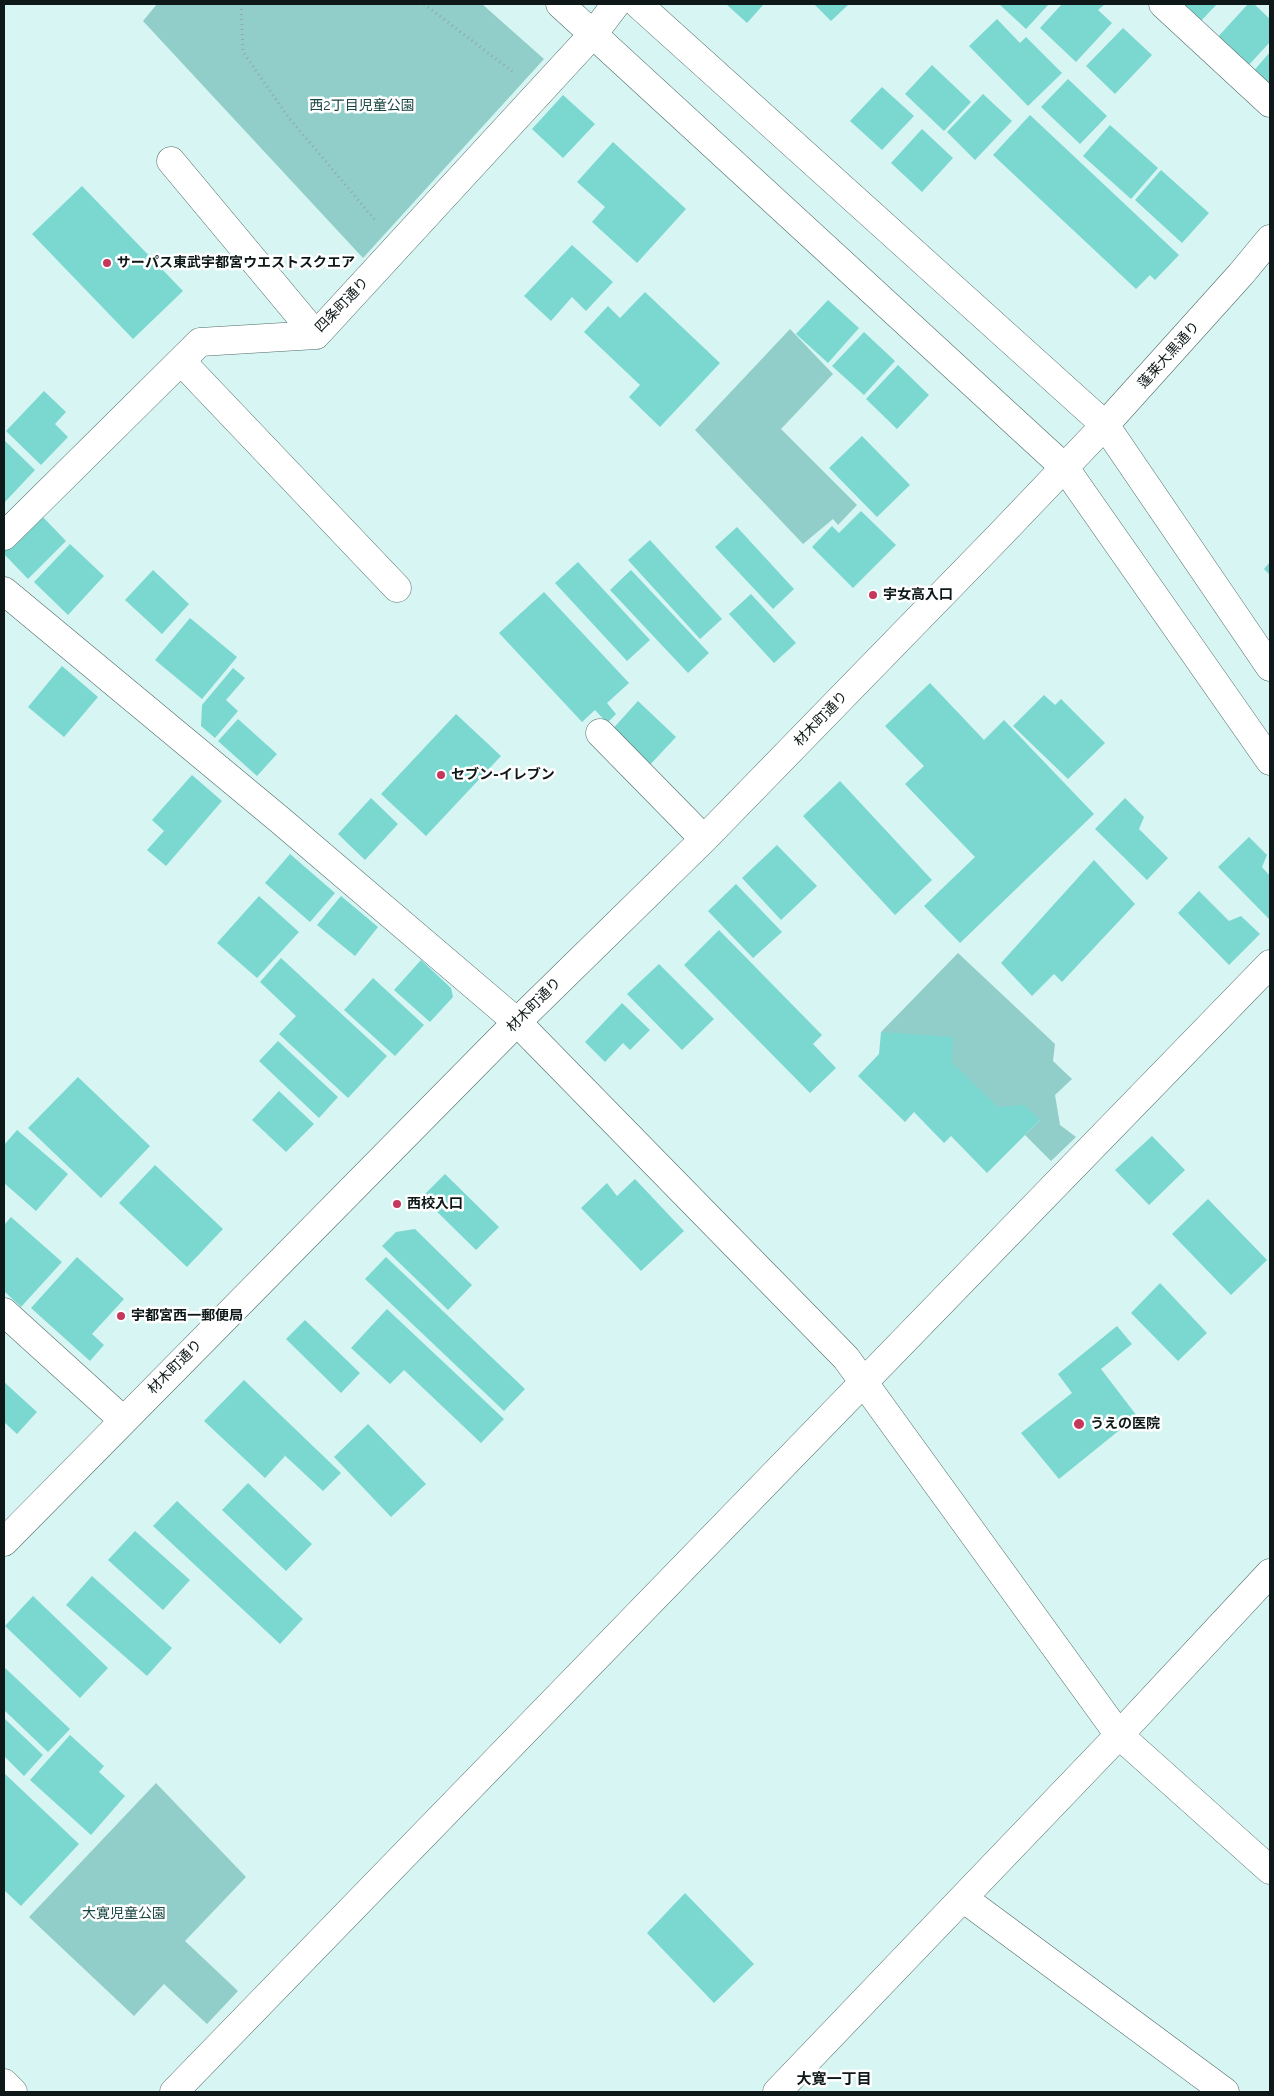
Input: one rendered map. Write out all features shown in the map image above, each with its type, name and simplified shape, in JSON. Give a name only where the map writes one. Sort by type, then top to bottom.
[{"type":"street","points":[[560,4],[594,33],[1065,468],[1270,761]]},
{"type":"street","name":"四条町通り","points":[[4,536],[200,342],[316,334],[594,33],[616,4]]},
{"type":"street","points":[[638,4],[1105,425],[1270,667]]},
{"type":"street","points":[[1163,4],[1270,103]]},
{"type":"street","points":[[171,161],[316,334]]},
{"type":"street","name":"蓬莱大黒通り","points":[[1065,468],[1241,274],[1270,239]]},
{"type":"street","points":[[181,361],[397,588]]},
{"type":"street","name":"材木町通り","points":[[4,1542],[517,1022],[704,839],[1065,468]]},
{"type":"street","points":[[4,591],[280,820],[517,1022],[846,1358],[1119,1735],[1270,1870]]},
{"type":"street","points":[[600,733],[704,839]]},
{"type":"street","points":[[174,2092],[1270,964]]},
{"type":"street","points":[[4,1312],[123,1420]]},
{"type":"street","points":[[777,2092],[1119,1735],[1270,1573]]},
{"type":"street","points":[[963,1898],[1224,2092]]},
{"type":"street","points":[[4,2083],[13,2092]]},
{"type":"path","points":[[241,4],[243,52],[289,118],[399,245]]},
{"type":"path","points":[[424,4],[540,92]]},
{"type":"green space","name":"西2丁目児童公園","points":[[157,4],[482,4],[544,59],[363,258],[143,21]]},
{"type":"green space","points":[[790,329],[833,374],[781,429],[857,505],[838,525],[833,519],[803,544],[695,430]]},
{"type":"green space","points":[[958,953],[1055,1044],[1053,1061],[1072,1079],[1055,1095],[1060,1125],[1076,1137],[1051,1161],[1025,1135],[1040,1120],[998,1107],[881,1032]]},
{"type":"green space","name":"大寛児童公園","points":[[156,1783],[246,1877],[185,1941],[238,1991],[207,2024],[164,1984],[134,2016],[29,1917]]},
{"type":"building","points":[[726,4],[764,4],[747,23]]},
{"type":"building","points":[[814,4],[849,4],[831,21]]},
{"type":"building","points":[[999,4],[1049,4],[1026,29]]},
{"type":"building","points":[[1062,4],[1105,4],[1098,10],[1112,23],[1076,62],[1040,28]]},
{"type":"building","points":[[1174,4],[1217,4],[1197,25]]},
{"type":"building","points":[[1248,4],[1254,4],[1270,19],[1270,42],[1246,68],[1215,40]]},
{"type":"building","points":[[997,19],[1020,43],[1026,37],[1062,73],[1028,106],[969,46]]},
{"type":"building","points":[[1123,28],[1152,55],[1115,94],[1086,66]]},
{"type":"building","points":[[1270,52],[1270,91],[1251,74]]},
{"type":"building","points":[[932,65],[971,102],[944,131],[905,94]]},
{"type":"building","points":[[1068,79],[1107,116],[1080,144],[1041,107]]},
{"type":"building","points":[[882,87],[914,116],[882,150],[850,121]]},
{"type":"building","points":[[983,94],[1012,121],[975,160],[947,132]]},
{"type":"building","points":[[563,95],[595,124],[563,158],[532,129]]},
{"type":"building","points":[[1030,115],[1179,255],[1155,280],[1150,275],[1136,289],[993,155]]},
{"type":"building","points":[[1110,125],[1158,168],[1131,199],[1083,156]]},
{"type":"building","points":[[922,129],[953,158],[922,192],[891,163]]},
{"type":"building","points":[[613,142],[686,209],[637,263],[592,222],[605,207],[577,182]]},
{"type":"building","points":[[1161,170],[1209,213],[1182,243],[1135,200]]},
{"type":"building","name":"サーパス東武宇都宮ウエストスクエア","points":[[82,186],[183,291],[133,339],[32,234]]},
{"type":"building","points":[[572,245],[613,282],[586,311],[572,297],[551,321],[524,296]]},
{"type":"building","points":[[645,292],[720,363],[660,427],[629,397],[640,385],[584,332],[608,306],[620,318]]},
{"type":"building","points":[[828,300],[859,328],[828,363],[796,334]]},
{"type":"building","points":[[864,332],[895,361],[864,395],[832,366]]},
{"type":"building","points":[[898,365],[929,395],[897,429],[866,399]]},
{"type":"building","points":[[44,391],[66,412],[55,424],[68,437],[41,465],[6,431]]},
{"type":"building","points":[[862,436],[910,485],[877,517],[829,468]]},
{"type":"building","points":[[4,440],[35,470],[4,503]]},
{"type":"building","points":[[861,511],[896,545],[853,588],[812,547],[832,526],[839,533]]},
{"type":"building","points":[[40,514],[66,541],[28,579],[4,554],[4,550]]},
{"type":"building","points":[[737,527],[794,589],[773,609],[715,547]]},
{"type":"building","points":[[650,540],[722,619],[700,639],[628,560]]},
{"type":"building","points":[[70,544],[104,576],[68,615],[34,582]]},
{"type":"building","points":[[578,562],[650,640],[627,661],[555,583]]},
{"type":"building","points":[[1270,562],[1270,575],[1264,569]]},
{"type":"building","points":[[153,570],[189,604],[162,634],[125,600]]},
{"type":"building","points":[[631,570],[709,653],[688,673],[610,590]]},
{"type":"building","points":[[544,592],[629,683],[607,703],[616,714],[607,723],[595,710],[582,722],[499,633]]},
{"type":"building","points":[[751,594],[796,643],[774,663],[729,614]]},
{"type":"building","points":[[190,618],[237,657],[202,699],[155,660]]},
{"type":"building","points":[[62,666],[98,697],[64,737],[28,707]]},
{"type":"building","points":[[233,668],[245,678],[226,700],[238,711],[215,738],[201,726],[202,705]]},
{"type":"building","points":[[930,683],[984,740],[1004,720],[1094,814],[960,943],[924,906],[975,857],[905,784],[924,766],[885,726]]},
{"type":"building","points":[[1044,695],[1055,705],[1061,699],[1105,743],[1068,779],[1013,726]]},
{"type":"building","points":[[638,701],[676,737],[647,768],[609,733]]},
{"type":"building","name":"セブン-イレブン","points":[[456,714],[501,756],[426,836],[381,794]]},
{"type":"building","points":[[238,719],[277,754],[257,776],[218,741]]},
{"type":"building","points":[[192,775],[222,801],[166,866],[147,850],[164,831],[152,820]]},
{"type":"building","points":[[840,781],[932,880],[895,915],[803,816]]},
{"type":"building","points":[[371,798],[398,824],[365,860],[338,834]]},
{"type":"building","points":[[1125,798],[1144,817],[1139,829],[1168,858],[1147,880],[1095,829]]},
{"type":"building","points":[[1249,837],[1267,855],[1262,867],[1270,876],[1269,919],[1218,867]]},
{"type":"building","points":[[777,845],[817,886],[781,920],[742,878]]},
{"type":"building","points":[[290,854],[335,893],[310,922],[265,883]]},
{"type":"building","points":[[1094,860],[1135,904],[1062,982],[1054,974],[1032,996],[1001,963]]},
{"type":"building","points":[[736,884],[782,932],[753,958],[708,911]]},
{"type":"building","points":[[1199,891],[1229,921],[1241,916],[1260,934],[1229,965],[1178,913]]},
{"type":"building","points":[[259,896],[299,932],[257,978],[217,943]]},
{"type":"building","points":[[341,896],[378,927],[355,956],[317,925]]},
{"type":"building","points":[[719,930],[822,1035],[813,1044],[836,1068],[810,1093],[684,965]]},
{"type":"building","points":[[281,958],[387,1056],[348,1098],[279,1034],[296,1016],[260,982]]},
{"type":"building","points":[[421,960],[451,988],[453,997],[430,1022],[394,990]]},
{"type":"building","points":[[659,964],[714,1019],[682,1050],[627,994]]},
{"type":"building","points":[[373,978],[424,1025],[395,1056],[344,1010]]},
{"type":"building","points":[[622,1003],[650,1030],[630,1050],[623,1043],[605,1062],[585,1042]]},
{"type":"building","points":[[881,1032],[953,1037],[952,1063],[998,1107],[1024,1105],[1040,1120],[987,1173],[951,1136],[944,1143],[914,1112],[905,1122],[858,1076],[879,1054]]},
{"type":"building","points":[[278,1041],[338,1097],[319,1118],[259,1061]]},
{"type":"building","points":[[78,1077],[150,1146],[101,1198],[28,1128]]},
{"type":"building","points":[[279,1091],[314,1124],[286,1152],[252,1120]]},
{"type":"building","points":[[17,1130],[68,1174],[36,1211],[4,1183],[4,1145]]},
{"type":"building","points":[[1152,1136],[1185,1170],[1149,1205],[1115,1170]]},
{"type":"building","points":[[155,1165],[223,1229],[187,1267],[119,1203]]},
{"type":"building","points":[[445,1174],[499,1227],[476,1250],[422,1197]]},
{"type":"building","points":[[635,1179],[684,1231],[641,1271],[581,1208],[607,1183],[617,1196]]},
{"type":"building","points":[[1208,1199],[1267,1260],[1231,1295],[1172,1234]]},
{"type":"building","points":[[11,1217],[62,1262],[21,1307],[4,1291],[4,1225]]},
{"type":"building","points":[[415,1229],[472,1285],[448,1310],[382,1246],[396,1232]]},
{"type":"building","points":[[77,1257],[124,1299],[92,1334],[104,1345],[90,1361],[31,1308]]},
{"type":"building","points":[[386,1257],[525,1389],[504,1411],[365,1279]]},
{"type":"building","points":[[1160,1283],[1207,1333],[1178,1361],[1131,1313]]},
{"type":"building","points":[[387,1309],[504,1419],[481,1443],[404,1370],[390,1384],[351,1348]]},
{"type":"building","points":[[305,1320],[360,1373],[341,1393],[286,1339]]},
{"type":"building","name":"うえの医院","points":[[1117,1326],[1132,1344],[1101,1369],[1137,1416],[1059,1479],[1021,1433],[1072,1393],[1058,1374]]},
{"type":"building","points":[[244,1380],[341,1473],[323,1491],[281,1452],[285,1456],[265,1478],[204,1421]]},
{"type":"building","points":[[4,1382],[37,1412],[17,1434],[4,1422]]},
{"type":"building","points":[[368,1424],[426,1484],[391,1517],[334,1457]]},
{"type":"building","points":[[248,1483],[312,1544],[286,1571],[222,1510]]},
{"type":"building","points":[[177,1501],[303,1619],[280,1644],[153,1526]]},
{"type":"building","points":[[135,1531],[190,1580],[163,1610],[108,1560]]},
{"type":"building","points":[[92,1576],[172,1648],[147,1676],[66,1605]]},
{"type":"building","points":[[33,1596],[108,1668],[80,1698],[5,1626]]},
{"type":"building","points":[[4,1667],[70,1729],[48,1752],[4,1710]]},
{"type":"building","points":[[4,1718],[43,1755],[24,1776],[4,1756]]},
{"type":"building","points":[[70,1735],[104,1766],[99,1772],[125,1796],[91,1835],[30,1780]]},
{"type":"building","points":[[4,1773],[79,1844],[21,1906],[4,1890]]},
{"type":"building","points":[[685,1893],[754,1964],[714,2003],[647,1933]]},
{"type":"place","name":"サーパス東武宇都宮ウエストスクエア","points":[[107,263]]},
{"type":"place","name":"宇女高入口","points":[[873,595]]},
{"type":"place","name":"セブン-イレブン","points":[[441,775]]},
{"type":"place","name":"西校入口","points":[[397,1204]]},
{"type":"place","name":"宇都宮西一郵便局","points":[[121,1316]]},
{"type":"place","name":"うえの医院","points":[[1079,1424]]},
{"type":"district","name":"大寛一丁目","points":[[834,2079]]}]
